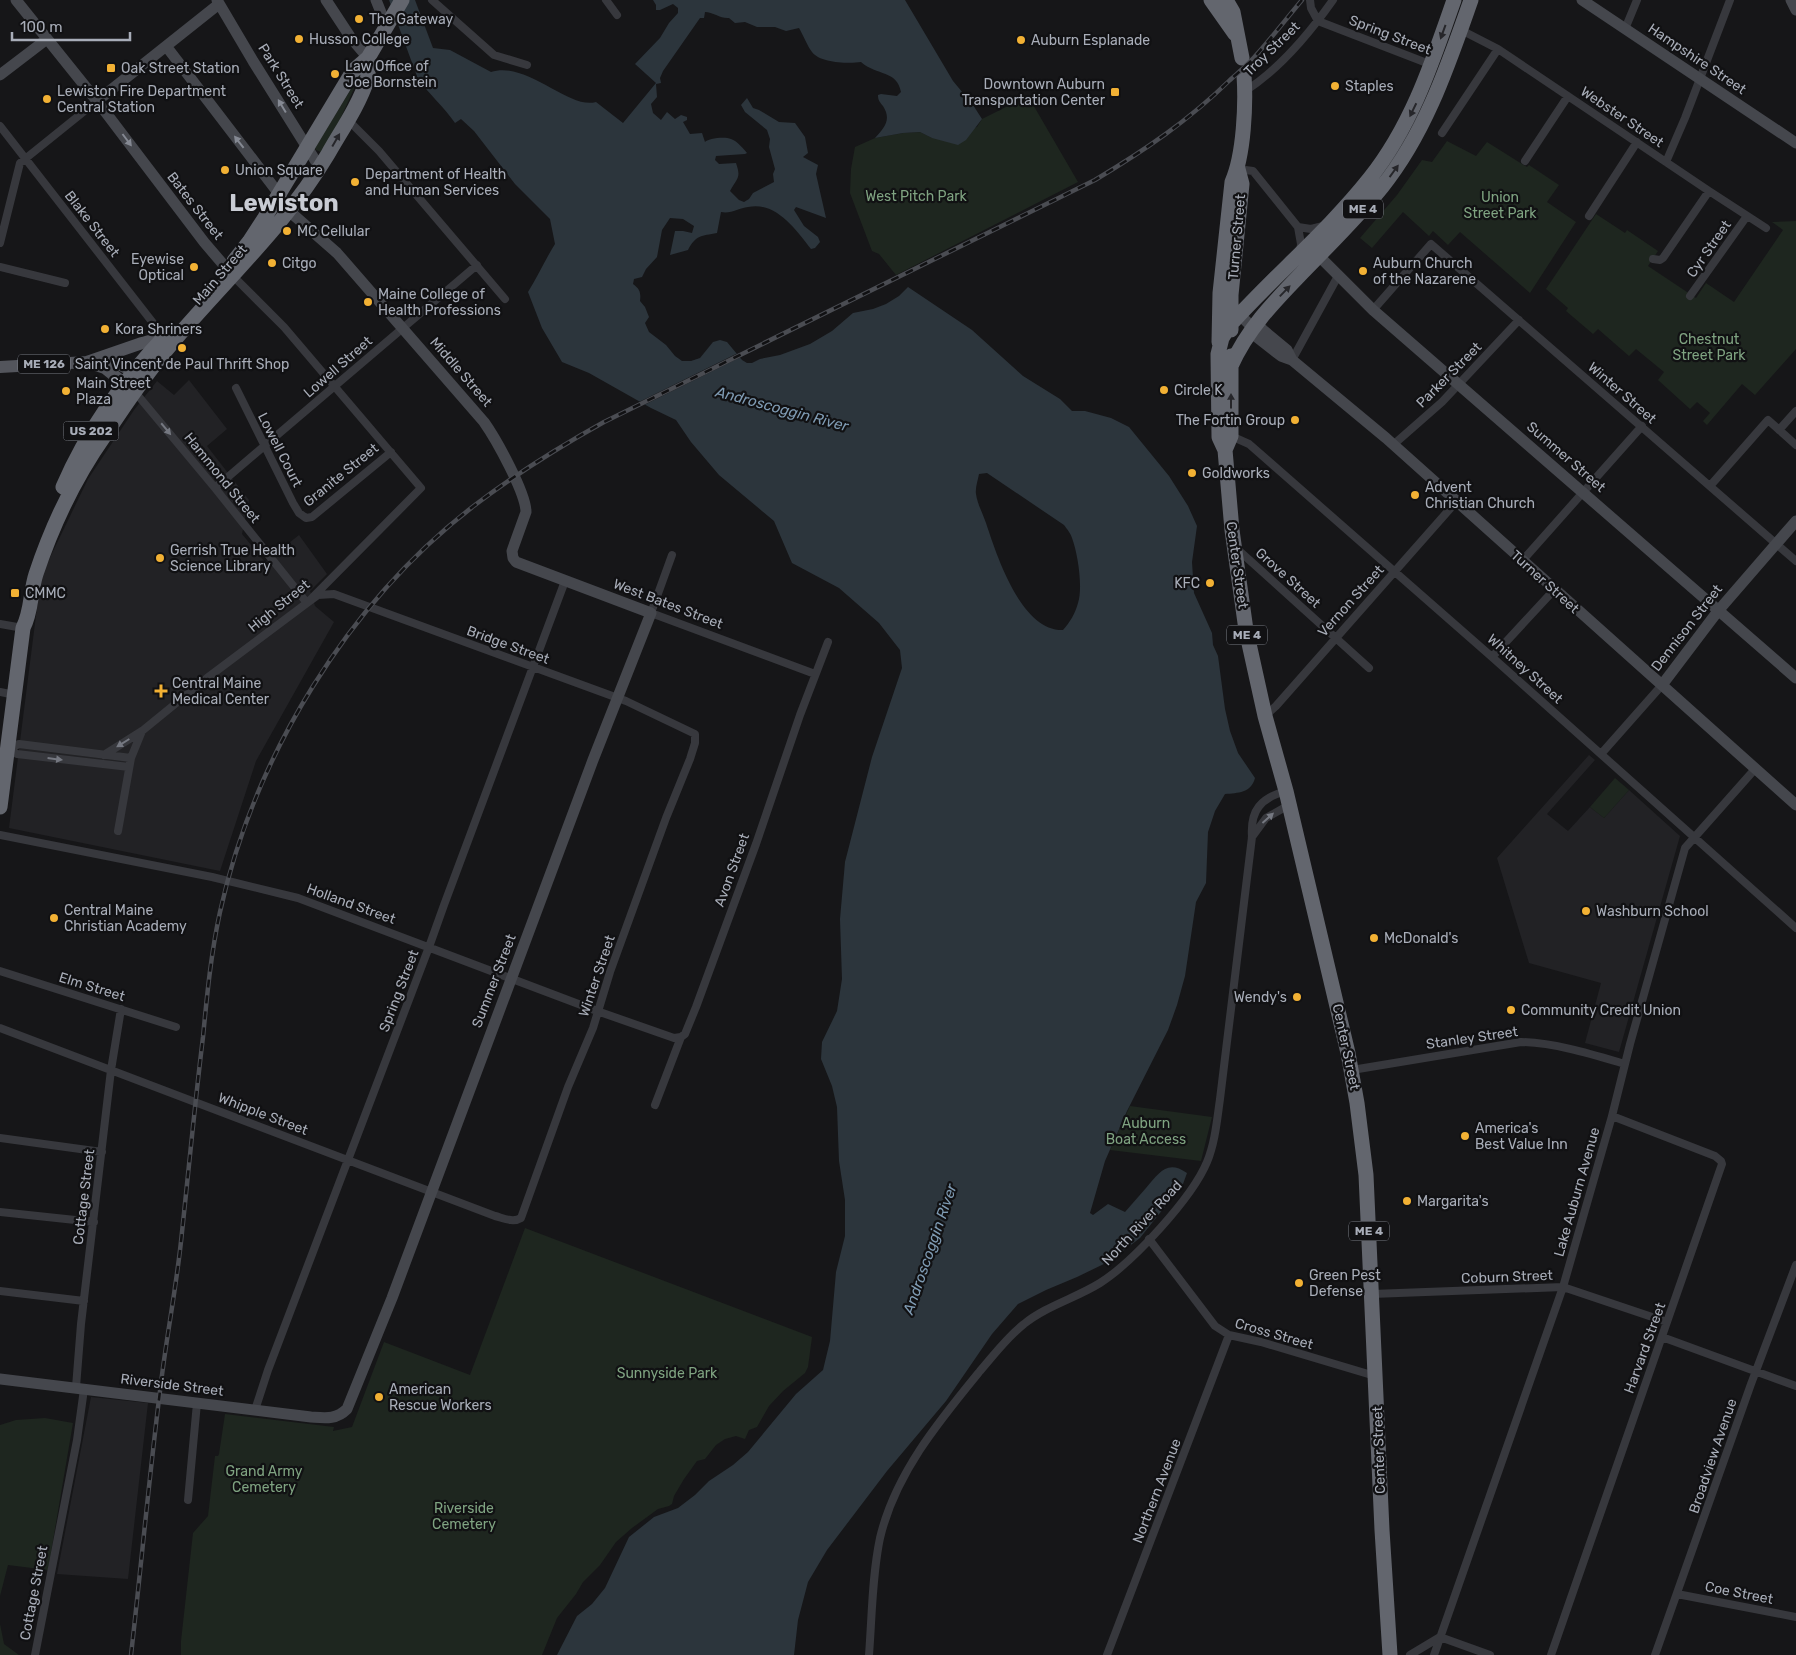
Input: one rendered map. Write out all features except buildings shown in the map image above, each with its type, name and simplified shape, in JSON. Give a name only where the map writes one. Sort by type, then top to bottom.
[{"type":"highway","name":"Main Street","points":[[0,807],[8,749],[8,693],[23,628],[20,617],[25,584],[49,518],[73,465],[103,412],[172,343],[230,273],[353,71],[368,58],[402,0]]},
{"type":"highway","points":[[1211,0],[1237,38]]},
{"type":"highway","points":[[1226,0],[1233,12],[1242,58]]},
{"type":"highway","name":"ME 4","points":[[1230,311],[1300,254],[1370,178],[1406,123],[1421,93],[1454,0]]},
{"type":"highway","name":"ME 4","points":[[1252,327],[1365,207],[1400,162],[1416,136],[1446,70],[1471,0]]},
{"type":"highway","name":"Main Street","points":[[134,382],[164,337],[230,273],[289,211],[320,168],[348,120],[368,79],[368,58]]},
{"type":"highway","name":"Turner Street","points":[[1231,366],[1230,311],[1242,184],[1238,169],[1245,91],[1244,75]]},
{"type":"highway","name":"Turner Street","points":[[1218,354],[1230,311]]},
{"type":"highway","name":"Center Street","points":[[1230,311],[1218,354],[1219,437],[1225,450],[1234,546],[1246,630],[1265,716],[1287,798],[1352,1070],[1366,1175],[1382,1530],[1390,1655]]},
{"type":"highway","name":"Center Street","points":[[1225,450],[1231,436],[1231,366],[1242,342],[1252,327]]},
{"type":"main road","points":[[87,362],[142,342],[164,337]]},
{"type":"main road","points":[[87,362],[112,361],[125,366],[134,382]]},
{"type":"main road","name":"ME 126","points":[[0,367],[87,362]]},
{"type":"street","name":"Bates Street","points":[[16,0],[97,101],[204,242],[230,273],[284,327],[421,488]]},
{"type":"street","points":[[326,0],[350,38],[368,58]]},
{"type":"street","points":[[376,0],[389,20]]},
{"type":"street","points":[[432,0],[494,55],[527,65]]},
{"type":"street","points":[[606,0],[617,15]]},
{"type":"street","points":[[1310,0],[1311,8],[1318,21]]},
{"type":"street","name":"Troy Street","points":[[1245,91],[1270,72],[1318,21],[1333,0]]},
{"type":"street","name":"Hampshire Street","points":[[1582,0],[1796,142]]},
{"type":"street","points":[[1625,29],[1636,0]]},
{"type":"street","points":[[1666,162],[1730,0]]},
{"type":"street","points":[[1791,0],[1796,10]]},
{"type":"street","points":[[0,243],[20,163],[218,2]]},
{"type":"street","name":"Park Street","points":[[218,2],[320,168]]},
{"type":"street","name":"Spring Street","points":[[1318,21],[1446,70]]},
{"type":"street","name":"Webster Street","points":[[1460,30],[1498,49],[1766,228]]},
{"type":"street","points":[[0,75],[47,38]]},
{"type":"street","name":"Middle Street","points":[[166,46],[279,194],[289,211],[336,253],[484,422],[498,444],[517,483],[526,507],[526,512],[513,548],[512,558]]},
{"type":"street","points":[[1442,133],[1498,49]]},
{"type":"street","points":[[1525,161],[1568,96]]},
{"type":"street","points":[[348,120],[379,151],[505,299]]},
{"type":"street","name":"Blake Street","points":[[0,126],[164,337]]},
{"type":"street","points":[[1589,216],[1637,142]]},
{"type":"street","points":[[1238,169],[1253,171],[1298,226],[1301,244],[1300,254]]},
{"type":"street","points":[[1653,260],[1663,258],[1708,191]]},
{"type":"street","name":"Cyr Street","points":[[1690,296],[1747,216]]},
{"type":"street","points":[[1298,226],[1312,229],[1327,225]]},
{"type":"street","name":"Winter Street","points":[[1373,310],[1431,244],[1796,561]]},
{"type":"street","name":"Summer Street","points":[[1319,256],[1373,310],[1796,678]]},
{"type":"street","name":"Lowell Street","points":[[215,488],[477,265]]},
{"type":"street","points":[[0,267],[65,283]]},
{"type":"street","points":[[1292,360],[1338,276]]},
{"type":"street","name":"Turner Street","points":[[1230,311],[1252,327],[1260,327],[1287,350],[1292,360],[1393,445],[1796,805]]},
{"type":"street","name":"Parker Street","points":[[1393,445],[1442,402],[1519,320]]},
{"type":"street","name":"Hammond Street","points":[[134,382],[215,488],[307,603]]},
{"type":"street","name":"Lowell Court","points":[[236,388],[293,503],[302,516],[307,518]]},
{"type":"street","points":[[1779,430],[1796,411]]},
{"type":"street","points":[[1710,486],[1768,420],[1796,445]]},
{"type":"street","points":[[1522,561],[1642,426]]},
{"type":"street","name":"Whitney Street","points":[[1231,436],[1249,444],[1395,571],[1796,928]]},
{"type":"street","name":"Granite Street","points":[[307,518],[312,517],[391,452]]},
{"type":"street","name":"High Street","points":[[104,755],[142,731],[207,678],[307,603],[421,488]]},
{"type":"street","name":"Vernon Street","points":[[1265,716],[1276,706],[1456,502]]},
{"type":"street","name":"Dennison Street","points":[[1601,754],[1662,686],[1718,611],[1796,520]]},
{"type":"street","name":"Grove Street","points":[[1234,546],[1369,668]]},
{"type":"street","name":"Summer Street","points":[[340,1415],[352,1399],[672,555]]},
{"type":"street","name":"West Bates Street","points":[[512,558],[522,566],[815,674]]},
{"type":"street","name":"Spring Street","points":[[255,1410],[271,1361],[429,947],[565,581]]},
{"type":"street","points":[[1492,657],[1554,590]]},
{"type":"street","name":"Bridge Street","points":[[307,603],[315,597],[324,594],[334,594],[617,698],[691,731],[695,734],[695,738]]},
{"type":"street","points":[[0,624],[23,628]]},
{"type":"street","name":"Avon Street","points":[[655,1106],[681,1037],[685,1034],[696,1007],[828,642]]},
{"type":"street","name":"High Street","points":[[118,831],[131,758],[142,731]]},
{"type":"street","name":"Winter Street","points":[[517,1220],[523,1214],[568,1087],[593,1028],[610,972],[694,747],[695,738]]},
{"type":"street","points":[[8,749],[19,744],[131,758]]},
{"type":"street","points":[[8,749],[17,754],[129,767]]},
{"type":"street","name":"Lake Auburn Avenue","points":[[1434,1655],[1563,1287],[1685,848],[1755,769]]},
{"type":"street","name":"North River Road","points":[[869,1655],[878,1551],[885,1522],[897,1491],[931,1434],[951,1406],[1003,1344],[1019,1328],[1036,1316],[1111,1276],[1149,1239],[1188,1195],[1202,1173],[1210,1154],[1220,1099],[1252,837],[1251,827],[1258,807],[1271,795],[1287,798]]},
{"type":"street","points":[[1252,837],[1266,818],[1287,798]]},
{"type":"street","name":"Holland Street","points":[[0,835],[212,877],[286,894],[597,1011],[674,1038],[681,1037]]},
{"type":"street","name":"Elm Street","points":[[0,971],[176,1027]]},
{"type":"street","name":"Cottage Street","points":[[35,1655],[77,1440],[84,1301],[111,1070],[121,1009]]},
{"type":"street","name":"Whipple Street","points":[[0,1028],[495,1216],[517,1220]]},
{"type":"street","name":"Stanley Street","points":[[1352,1070],[1520,1042],[1555,1045],[1625,1064]]},
{"type":"street","name":"Harvard Street","points":[[1550,1655],[1722,1164],[1715,1156],[1612,1116]]},
{"type":"street","points":[[0,1138],[102,1152]]},
{"type":"street","points":[[0,1212],[94,1222]]},
{"type":"street","name":"Cross Street","points":[[1149,1239],[1215,1326],[1229,1335],[1261,1342],[1376,1376]]},
{"type":"street","name":"Broadview Avenue","points":[[1655,1655],[1796,1265]]},
{"type":"street","name":"Coburn Street","points":[[1372,1294],[1563,1287],[1667,1322]]},
{"type":"street","points":[[0,1291],[84,1301]]},
{"type":"street","name":"Northern Avenue","points":[[1106,1655],[1229,1335]]},
{"type":"street","points":[[1662,1337],[1796,1386]]},
{"type":"street","name":"Riverside Street","points":[[0,1379],[326,1418],[340,1415]]},
{"type":"street","points":[[188,1500],[197,1403]]},
{"type":"street","name":"Coe Street","points":[[1677,1594],[1796,1617]]},
{"type":"street","points":[[1410,1655],[1440,1636],[1490,1655]]},
{"type":"shaded area","name":"Central Maine Medical Center","points":[[189,380],[227,429],[207,446],[249,500],[242,534],[265,562],[299,535],[327,574],[310,591],[315,606],[334,622],[256,761],[220,871],[9,828],[41,576],[88,479],[134,410],[157,381],[174,395]]},
{"type":"shaded area","name":"Washburn School","points":[[1589,755],[1595,760],[1547,814],[1568,831],[1590,807],[1604,818],[1629,790],[1680,836],[1619,1052],[1585,1043],[1601,983],[1529,963],[1497,858]]},
{"type":"shaded area","points":[[91,1397],[148,1403],[128,1579],[57,1574]]},
{"type":"green space","points":[[362,71],[337,126],[321,152],[316,150],[315,148]]},
{"type":"green space","name":"West Pitch Park","points":[[1028,96],[1078,182],[896,275],[879,254],[872,251],[850,193],[851,169],[855,147],[875,138],[903,133],[920,132],[932,138],[977,127],[982,119]]},
{"type":"green space","name":"Union Street Park","points":[[1447,141],[1476,156],[1487,142],[1527,167],[1529,165],[1559,185],[1547,202],[1576,222],[1530,293],[1460,232],[1448,245],[1433,231],[1429,236],[1403,212],[1372,248],[1360,238],[1397,195],[1422,160],[1432,162]]},
{"type":"green space","name":"Chestnut Street Park","points":[[1596,214],[1625,233],[1627,230],[1658,251],[1648,266],[1696,298],[1706,283],[1734,302],[1783,230],[1772,222],[1796,221],[1796,349],[1755,395],[1742,384],[1707,425],[1703,421],[1710,413],[1697,402],[1690,409],[1658,380],[1664,372],[1636,349],[1629,356],[1598,329],[1593,334],[1566,311],[1568,308],[1546,289]]},
{"type":"green space","points":[[1615,778],[1629,790],[1604,818],[1590,807]]},
{"type":"green space","name":"Auburn Boat Access","points":[[1130,1106],[1212,1117],[1201,1161],[1110,1150]]},
{"type":"green space","points":[[525,1228],[812,1337],[808,1367],[805,1373],[783,1391],[769,1406],[757,1427],[749,1430],[745,1439],[736,1436],[725,1439],[716,1445],[705,1459],[697,1461],[674,1496],[672,1504],[658,1509],[616,1542],[600,1565],[583,1582],[557,1618],[542,1655],[181,1655],[193,1533],[208,1516],[215,1456],[219,1454],[225,1414],[334,1427],[333,1431],[352,1427],[384,1342],[470,1375]]},
{"type":"green space","points":[[45,1418],[73,1423],[48,1570],[8,1565],[0,1596],[0,1425],[16,1420]]},
{"type":"green space","points":[[0,1624],[4,1644],[19,1655],[0,1655]]},
{"type":"water","name":"Androscoggin River","points":[[389,0],[415,0],[433,48],[450,50],[491,72],[504,70],[518,73],[573,99],[585,103],[596,102],[623,123],[656,83],[635,64],[660,38],[678,13],[678,8],[673,4],[656,10],[653,0],[905,0],[953,81],[982,119],[966,140],[958,145],[932,138],[920,132],[875,138],[887,120],[886,111],[878,95],[897,96],[901,92],[899,85],[891,77],[873,70],[861,62],[835,62],[816,56],[810,50],[799,28],[786,31],[775,27],[757,27],[745,22],[735,23],[729,18],[708,12],[705,12],[704,18],[700,18],[663,71],[660,78],[661,83],[656,84],[657,97],[651,104],[653,113],[661,120],[667,112],[675,119],[681,115],[687,117],[687,120],[683,122],[690,134],[702,133],[705,142],[712,139],[728,138],[740,145],[747,153],[716,156],[715,160],[719,164],[736,163],[738,177],[730,191],[739,200],[744,202],[753,193],[774,182],[773,174],[775,169],[767,130],[745,112],[741,105],[747,98],[753,108],[779,122],[795,123],[805,137],[808,153],[803,157],[818,165],[816,174],[826,218],[796,207],[794,210],[804,226],[818,237],[820,242],[815,248],[811,249],[792,226],[768,208],[758,206],[721,212],[717,233],[699,237],[688,250],[670,255],[675,231],[692,233],[694,226],[683,219],[670,218],[662,230],[657,257],[646,269],[642,277],[634,279],[633,284],[640,291],[640,301],[649,317],[645,323],[649,332],[682,361],[700,358],[713,342],[720,340],[727,342],[742,360],[752,363],[810,344],[832,331],[853,313],[886,304],[899,296],[908,287],[972,330],[1023,376],[1060,399],[1072,411],[1085,411],[1111,418],[1129,427],[1169,476],[1188,506],[1197,526],[1192,562],[1194,593],[1212,633],[1213,645],[1218,656],[1230,731],[1238,753],[1255,778],[1247,789],[1225,794],[1215,811],[1208,832],[1206,883],[1196,902],[1185,976],[1177,1005],[1168,1030],[1127,1111],[1105,1161],[1090,1213],[1093,1215],[1108,1204],[1125,1212],[1159,1173],[1174,1167],[1187,1173],[1183,1184],[1140,1238],[1110,1261],[1018,1304],[992,1334],[946,1401],[887,1471],[827,1550],[808,1582],[798,1620],[794,1655],[557,1655],[577,1616],[592,1604],[605,1588],[629,1537],[654,1517],[678,1508],[709,1481],[733,1465],[748,1452],[796,1394],[823,1370],[830,1341],[836,1272],[845,1236],[845,1200],[839,1161],[837,1107],[832,1086],[821,1059],[822,1042],[837,1011],[842,979],[840,919],[845,862],[872,757],[902,668],[900,650],[879,623],[839,588],[792,563],[774,521],[719,475],[691,442],[676,420],[589,373],[562,362],[542,328],[528,292],[555,244],[550,219],[515,184],[474,131],[461,119],[455,123],[418,79]],"holes":[[[987,473],[1064,525],[1071,535],[1074,545],[1078,562],[1080,589],[1075,611],[1063,630],[1048,627],[1035,618],[1023,605],[1013,589],[1004,572],[978,501],[976,489],[979,474]]]},
{"type":"pier","points":[[740,352],[743,356],[642,406],[637,403]]},
{"type":"railway","points":[[131,1655],[152,1457],[180,1252],[210,974],[220,912],[236,854],[256,797],[282,741],[313,687],[347,636],[386,588],[429,544],[475,505],[522,472],[604,422],[1095,180],[1166,134],[1198,109],[1255,57],[1302,0]]},
{"type":"place","name":"The Gateway","points":[[359,19]]},
{"type":"place","name":"Husson College","points":[[299,39]]},
{"type":"place","name":"Auburn Esplanade","points":[[1021,40]]},
{"type":"place","name":"Oak Street Station","points":[[111,68]]},
{"type":"place","name":"Law Office of Joe Bornstein","points":[[335,74]]},
{"type":"place","name":"Staples","points":[[1335,86]]},
{"type":"place","name":"Downtown Auburn Transportation Center","points":[[1115,92]]},
{"type":"place","name":"Lewiston Fire Department Central Station","points":[[47,99]]},
{"type":"place","name":"Union Square","points":[[225,170]]},
{"type":"place","name":"Department of Health and Human Services","points":[[355,182]]},
{"type":"place","name":"MC Cellular","points":[[287,231]]},
{"type":"place","name":"Citgo","points":[[272,263]]},
{"type":"place","name":"Eyewise Optical","points":[[194,267]]},
{"type":"place","name":"Auburn Church of the Nazarene","points":[[1363,271]]},
{"type":"place","name":"Maine College of Health Professions","points":[[368,302]]},
{"type":"place","name":"Kora Shriners","points":[[105,329]]},
{"type":"place","name":"Saint Vincent de Paul Thrift Shop","points":[[182,348]]},
{"type":"place","name":"Circle K","points":[[1164,390]]},
{"type":"place","name":"Main Street Plaza","points":[[66,391]]},
{"type":"place","name":"The Fortin Group","points":[[1295,420]]},
{"type":"place","name":"Goldworks","points":[[1192,473]]},
{"type":"place","name":"Advent Christian Church","points":[[1415,495]]},
{"type":"place","name":"Gerrish True Health Science Library","points":[[160,558]]},
{"type":"place","name":"KFC","points":[[1210,583]]},
{"type":"place","name":"CMMC","points":[[15,593]]},
{"type":"place","name":"Central Maine Medical Center","points":[[161,691]]},
{"type":"place","name":"Washburn School","points":[[1586,911]]},
{"type":"place","name":"Central Maine Christian Academy","points":[[54,918]]},
{"type":"place","name":"McDonald's","points":[[1374,938]]},
{"type":"place","name":"Wendy's","points":[[1297,997]]},
{"type":"place","name":"Community Credit Union","points":[[1511,1010]]},
{"type":"place","name":"America's Best Value Inn","points":[[1465,1136]]},
{"type":"place","name":"Margarita's","points":[[1407,1201]]},
{"type":"place","name":"Green Pest Defense","points":[[1299,1283]]},
{"type":"place","name":"American Rescue Workers","points":[[379,1397]]},
{"type":"district","name":"Lewiston","points":[[284,203]]},
{"type":"park label","name":"Sunnyside Park","points":[[667,1373]]},
{"type":"park label","name":"Grand Army Cemetery","points":[[264,1479]]},
{"type":"park label","name":"Riverside Cemetery","points":[[464,1516]]}]
